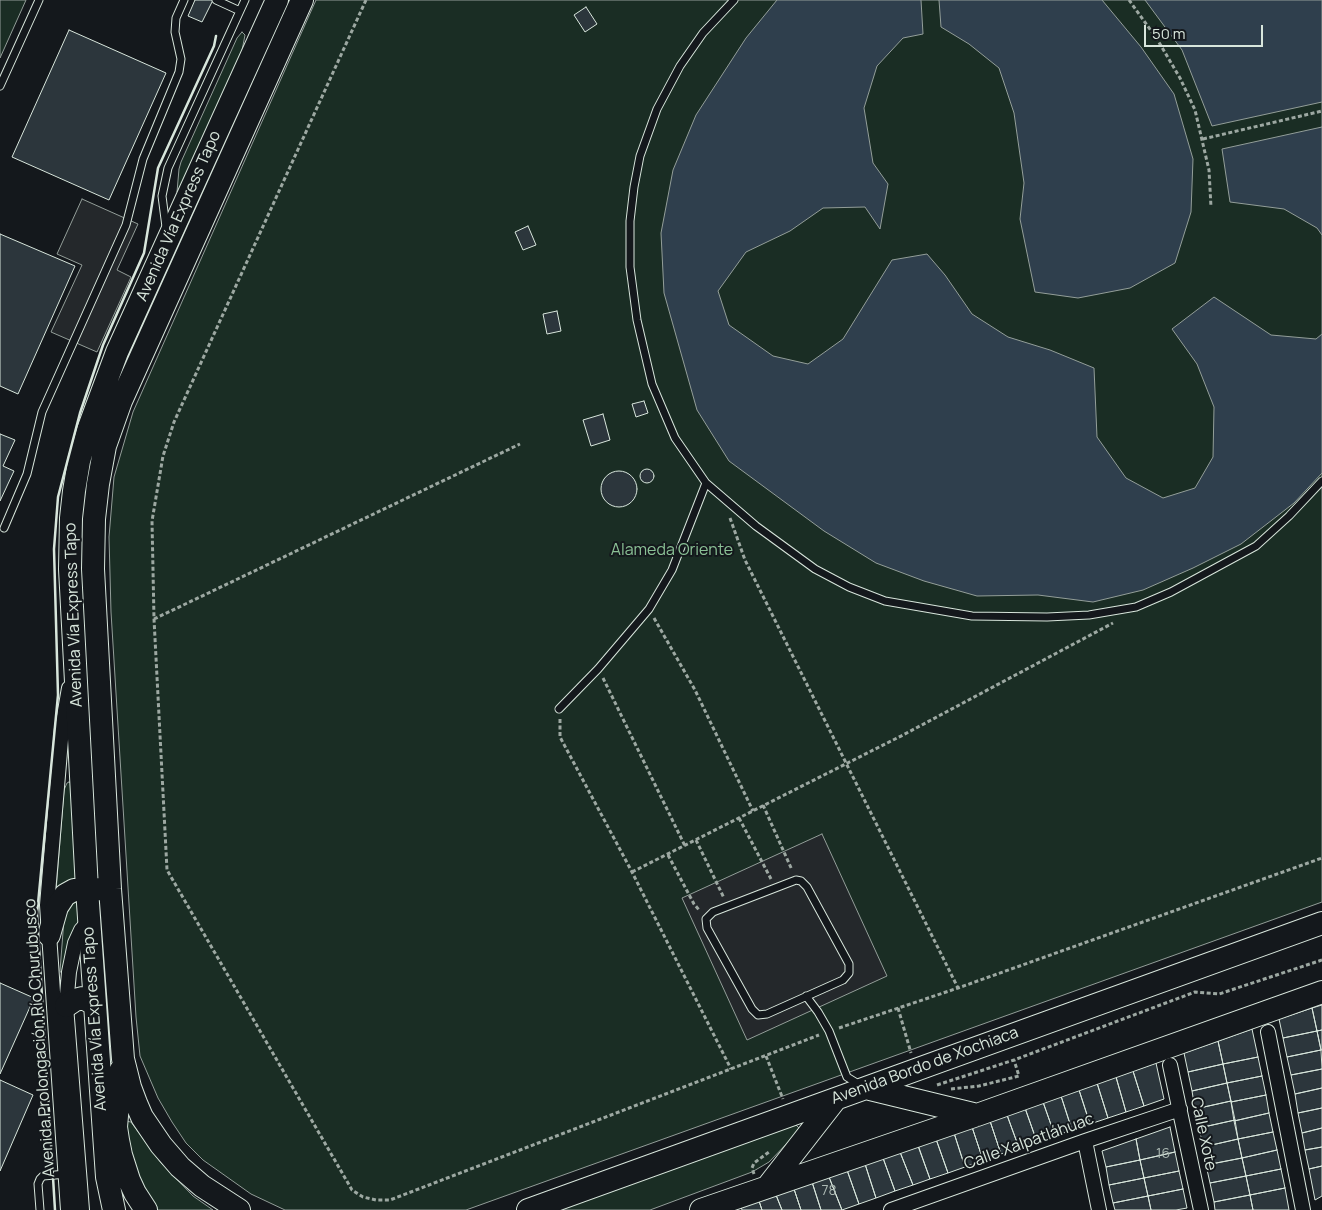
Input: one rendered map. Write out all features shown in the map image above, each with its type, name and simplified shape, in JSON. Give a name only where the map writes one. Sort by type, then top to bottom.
[{"type":"main road","name":"Avenida Vía Express Tapo","points":[[114,1210],[107,1178],[94,1004],[74,655],[69,544],[71,518],[79,461],[106,380],[277,0]]},
{"type":"main road","name":"Avenida Vía Express Tapo","points":[[123,1059],[110,889],[93,569],[94,519],[98,484],[105,446],[121,401],[302,0]]},
{"type":"main road","points":[[49,936],[56,907],[61,899],[74,890],[110,889]]},
{"type":"main road","name":"Avenida Bordo de Xochiaca","points":[[528,1210],[835,1100],[856,1082],[1322,923]]},
{"type":"main road","points":[[702,1210],[977,1115],[1322,992]]},
{"type":"main road","points":[[66,1006],[75,1000],[83,998],[94,1004]]},
{"type":"main road","points":[[123,1059],[117,1110],[118,1140],[127,1174],[142,1209]]},
{"type":"main road","points":[[123,1059],[130,1087],[139,1110],[160,1146],[202,1186],[239,1210]]},
{"type":"main road","points":[[856,1082],[977,1115]]},
{"type":"main road","points":[[768,1186],[835,1100]]},
{"type":"street","name":"Avenida Prolongación Río Churubusco","points":[[74,655],[62,728],[47,905],[73,1173],[82,1210]]},
{"type":"street","points":[[89,920],[112,919]]},
{"type":"street","name":"Avenida Prolongación Río Churubusco","points":[[68,1210],[73,1173],[69,1039],[66,1006],[69,972],[75,943],[81,930],[89,920]]},
{"type":"street","points":[[1268,1032],[1303,1210]]},
{"type":"street","name":"Calle Xote","points":[[1170,1065],[1201,1210]]},
{"type":"street","name":"Calle Xalpatláhuac","points":[[891,1210],[1180,1109]]},
{"type":"street","points":[[1085,1141],[1099,1210]]},
{"type":"lane","points":[[0,86],[39,0]]},
{"type":"lane","points":[[4,528],[27,474],[42,412],[126,225],[143,159],[179,72],[181,59],[175,32],[176,18],[184,0]]},
{"type":"lane","points":[[216,0],[240,11]]},
{"type":"lane","points":[[168,239],[162,196],[168,168],[245,0]]},
{"type":"lane","points":[[734,0],[703,33],[680,66],[657,109],[640,156],[630,221],[630,267],[637,320],[652,384],[675,438],[706,483],[725,501],[815,569],[849,587],[885,601],[944,612],[988,616],[1089,616],[1136,606],[1171,592],[1256,546],[1289,516],[1322,481]]},
{"type":"lane","points":[[559,709],[598,669],[649,608],[672,570],[706,483]]},
{"type":"lane","points":[[796,880],[801,881],[807,887],[850,968],[847,977],[843,980],[767,1014],[758,1014],[754,1012],[707,928],[706,919],[713,912],[776,888],[796,880]]},
{"type":"lane","points":[[806,996],[818,1012],[856,1082]]},
{"type":"lane","points":[[40,1210],[38,1184],[40,1179],[43,1176],[73,1173]]},
{"type":"path","points":[[366,0],[174,422],[163,456],[152,521],[154,619],[167,870],[352,1190],[363,1197],[376,1200],[390,1200],[828,1032],[958,988],[1322,858]]},
{"type":"path","points":[[1129,0],[1157,39],[1180,78],[1195,110],[1203,139],[1211,207]]},
{"type":"path","points":[[1203,139],[1322,111]]},
{"type":"path","points":[[154,619],[520,444]]},
{"type":"path","points":[[725,501],[744,560],[958,988]]},
{"type":"path","points":[[649,608],[695,690],[753,811]]},
{"type":"path","points":[[632,872],[845,764],[1104,628],[1115,621],[1121,609]]},
{"type":"path","points":[[598,669],[684,846]]},
{"type":"path","points":[[559,709],[560,737],[632,872],[731,1069]]},
{"type":"path","points":[[763,806],[796,880]]},
{"type":"path","points":[[739,818],[776,888]]},
{"type":"path","points":[[696,840],[728,906]]},
{"type":"path","points":[[668,854],[694,904],[706,919]]},
{"type":"path","points":[[936,1085],[1014,1060],[1195,992],[1219,994],[1322,960]]},
{"type":"path","points":[[951,1089],[979,1086],[1020,1076],[1014,1060]]},
{"type":"green space","points":[[0,0],[26,0],[0,58]]},
{"type":"green space","name":"Alameda Oriente","points":[[316,0],[1322,0],[1322,902],[466,1210],[285,1210],[251,1194],[203,1160],[186,1143],[172,1122],[158,1098],[140,1056],[111,612],[109,537],[114,477],[133,412]]},
{"type":"green space","points":[[242,32],[245,35],[239,66],[179,192],[177,192],[181,162],[237,38]]},
{"type":"green space","points":[[69,782],[73,784],[80,878],[56,891],[64,790]]},
{"type":"green space","points":[[77,899],[81,915],[62,974],[60,971],[64,919],[70,905]]},
{"type":"green space","points":[[125,1121],[131,1122],[161,1163],[193,1196],[213,1210],[157,1210],[130,1161]]},
{"type":"green space","points":[[795,1124],[799,1128],[794,1136],[769,1162],[752,1172],[650,1210],[556,1210]]},
{"type":"shaded area","points":[[82,199],[138,224],[117,270],[131,277],[97,352],[51,332],[82,265],[57,254]]},
{"type":"shaded area","points":[[822,834],[887,976],[747,1040],[682,898]]},
{"type":"water","points":[[777,0],[921,0],[923,34],[903,38],[877,66],[864,108],[873,163],[888,184],[880,229],[865,207],[823,208],[790,231],[746,252],[718,291],[729,325],[773,356],[808,364],[843,339],[892,260],[927,254],[945,275],[972,314],[1008,337],[1050,350],[1094,368],[1097,437],[1126,478],[1163,498],[1195,488],[1213,457],[1214,407],[1197,364],[1172,329],[1214,297],[1271,335],[1316,339],[1322,334],[1322,473],[1294,503],[1241,544],[1143,590],[1093,602],[1038,595],[977,596],[924,581],[876,563],[824,531],[729,461],[697,410],[664,293],[661,233],[673,170],[696,115],[746,38]]},
{"type":"water","points":[[939,0],[1102,0],[1141,47],[1174,94],[1193,159],[1191,212],[1175,263],[1130,288],[1078,298],[1035,292],[1020,219],[1024,183],[1014,113],[999,68],[969,44],[941,27]]},
{"type":"water","points":[[1145,0],[1322,0],[1322,102],[1212,126],[1182,50]]},
{"type":"water","points":[[1322,127],[1322,235],[1317,228],[1284,209],[1230,202],[1222,149]]},
{"type":"building","points":[[195,0],[213,0],[202,22],[188,16]]},
{"type":"building","points":[[586,7],[597,24],[585,32],[574,15]]},
{"type":"building","points":[[69,30],[166,73],[109,200],[12,157]]},
{"type":"building","points":[[528,226],[536,245],[523,250],[515,232]]},
{"type":"building","points":[[0,234],[75,266],[18,394],[0,386]]},
{"type":"building","points":[[557,311],[561,331],[547,334],[543,314]]},
{"type":"building","points":[[644,401],[648,413],[636,417],[632,404]]},
{"type":"building","points":[[603,414],[610,440],[591,446],[583,420]]},
{"type":"building","points":[[0,434],[15,440],[3,466],[14,471],[0,501]]},
{"type":"building","points":[[647,469],[652,471],[654,476],[652,481],[647,483],[642,481],[640,476],[642,471]]},
{"type":"building","points":[[619,471],[631,477],[637,489],[631,501],[619,507],[607,501],[601,489],[607,477]]},
{"type":"building","points":[[0,983],[34,998],[0,1074]]},
{"type":"building","points":[[1322,1005],[1322,1030],[1317,1031],[1312,1008]]},
{"type":"building","points":[[1312,1008],[1317,1031],[1283,1038],[1279,1019]]},
{"type":"building","points":[[1252,1029],[1258,1057],[1223,1064],[1218,1041]]},
{"type":"building","points":[[1322,1030],[1322,1050],[1321,1050],[1317,1031]]},
{"type":"building","points":[[1317,1031],[1321,1050],[1287,1057],[1283,1038]]},
{"type":"building","points":[[1218,1041],[1223,1064],[1188,1072],[1184,1053]]},
{"type":"building","points":[[1321,1050],[1322,1069],[1291,1075],[1287,1057]]},
{"type":"building","points":[[1258,1057],[1262,1076],[1227,1083],[1223,1064]]},
{"type":"building","points":[[1156,1063],[1164,1099],[1144,1106],[1133,1071]]},
{"type":"building","points":[[1223,1064],[1227,1083],[1192,1091],[1188,1072]]},
{"type":"building","points":[[1322,1069],[1322,1088],[1295,1094],[1291,1075]]},
{"type":"building","points":[[1133,1071],[1144,1106],[1126,1112],[1116,1077]]},
{"type":"building","points":[[1262,1076],[1266,1095],[1231,1102],[1227,1083]]},
{"type":"building","points":[[1116,1077],[1126,1112],[1108,1118],[1097,1083]]},
{"type":"building","points":[[0,1080],[33,1095],[0,1171]]},
{"type":"building","points":[[1097,1083],[1108,1118],[1090,1124],[1079,1090]]},
{"type":"building","points":[[1227,1083],[1231,1101],[1195,1109],[1192,1091]]},
{"type":"building","points":[[1322,1088],[1322,1108],[1298,1113],[1295,1094]]},
{"type":"building","points":[[1079,1090],[1090,1124],[1072,1130],[1061,1096]]},
{"type":"building","points":[[1266,1095],[1269,1113],[1234,1121],[1231,1102]]},
{"type":"building","points":[[1061,1096],[1072,1130],[1055,1136],[1043,1102]]},
{"type":"building","points":[[1231,1101],[1235,1120],[1199,1128],[1195,1109]]},
{"type":"building","points":[[1043,1102],[1055,1136],[1037,1142],[1025,1108]]},
{"type":"building","points":[[1025,1108],[1037,1142],[1019,1148],[1007,1115]]},
{"type":"building","points":[[1322,1108],[1322,1128],[1302,1133],[1298,1113]]},
{"type":"building","points":[[1269,1113],[1273,1132],[1238,1139],[1234,1121]]},
{"type":"building","points":[[1007,1115],[1019,1148],[1001,1154],[990,1121]]},
{"type":"building","points":[[1235,1120],[1238,1139],[1203,1147],[1199,1128]]},
{"type":"building","points":[[990,1121],[1001,1154],[983,1160],[972,1127]]},
{"type":"building","points":[[972,1127],[983,1160],[965,1167],[954,1133]]},
{"type":"building","points":[[1170,1127],[1175,1152],[1140,1160],[1136,1139]]},
{"type":"building","points":[[1322,1128],[1322,1147],[1305,1150],[1302,1133]]},
{"type":"building","points":[[1273,1132],[1277,1150],[1242,1158],[1238,1139]]},
{"type":"building","points":[[954,1133],[965,1167],[948,1173],[936,1139]]},
{"type":"building","points":[[936,1139],[948,1173],[930,1179],[918,1145]]},
{"type":"building","points":[[1136,1139],[1140,1160],[1106,1167],[1102,1151]]},
{"type":"building","points":[[1238,1139],[1242,1158],[1206,1165],[1203,1147]]},
{"type":"building","points":[[918,1146],[930,1179],[913,1185],[900,1152]]},
{"type":"building","points":[[1322,1147],[1322,1166],[1309,1169],[1305,1150]]},
{"type":"building","points":[[1277,1150],[1281,1169],[1246,1176],[1242,1158]]},
{"type":"building","points":[[900,1152],[913,1185],[895,1191],[883,1158]]},
{"type":"building","points":[[1175,1152],[1179,1171],[1144,1178],[1140,1160]]},
{"type":"building","points":[[883,1158],[895,1191],[876,1198],[865,1164]]},
{"type":"building","points":[[1242,1158],[1246,1176],[1210,1183],[1206,1165]]},
{"type":"building","points":[[1140,1160],[1144,1178],[1109,1185],[1106,1167]]},
{"type":"building","points":[[865,1164],[876,1198],[859,1204],[847,1170]]},
{"type":"building","points":[[1322,1166],[1322,1196],[1315,1200],[1309,1169]]},
{"type":"building","points":[[1281,1169],[1285,1188],[1250,1195],[1246,1176]]},
{"type":"building","points":[[847,1170],[859,1204],[842,1210],[829,1177]]},
{"type":"building","points":[[1179,1171],[1183,1189],[1148,1196],[1144,1178]]},
{"type":"building","points":[[1246,1176],[1250,1195],[1214,1202],[1210,1183]]},
{"type":"building","points":[[829,1177],[842,1210],[821,1210],[812,1182]]},
{"type":"building","points":[[1144,1178],[1148,1196],[1113,1203],[1109,1185]]},
{"type":"building","points":[[812,1182],[821,1210],[801,1210],[794,1189]]},
{"type":"building","points":[[1285,1188],[1289,1210],[1253,1210],[1250,1195]]},
{"type":"building","points":[[794,1189],[801,1210],[782,1210],[776,1195]]},
{"type":"building","points":[[1183,1189],[1187,1208],[1151,1210],[1148,1196]]},
{"type":"building","points":[[776,1195],[782,1210],[762,1210],[759,1201]]},
{"type":"building","points":[[1250,1195],[1253,1210],[1215,1210],[1214,1202]]},
{"type":"building","points":[[1148,1196],[1151,1210],[1115,1210],[1113,1203]]},
{"type":"building","points":[[759,1201],[762,1210],[742,1210],[741,1207]]},
{"type":"wall","points":[[55,1210],[37,914],[58,695],[54,549],[58,497],[80,413],[103,345],[144,253],[158,168],[214,46],[216,36]]}]
